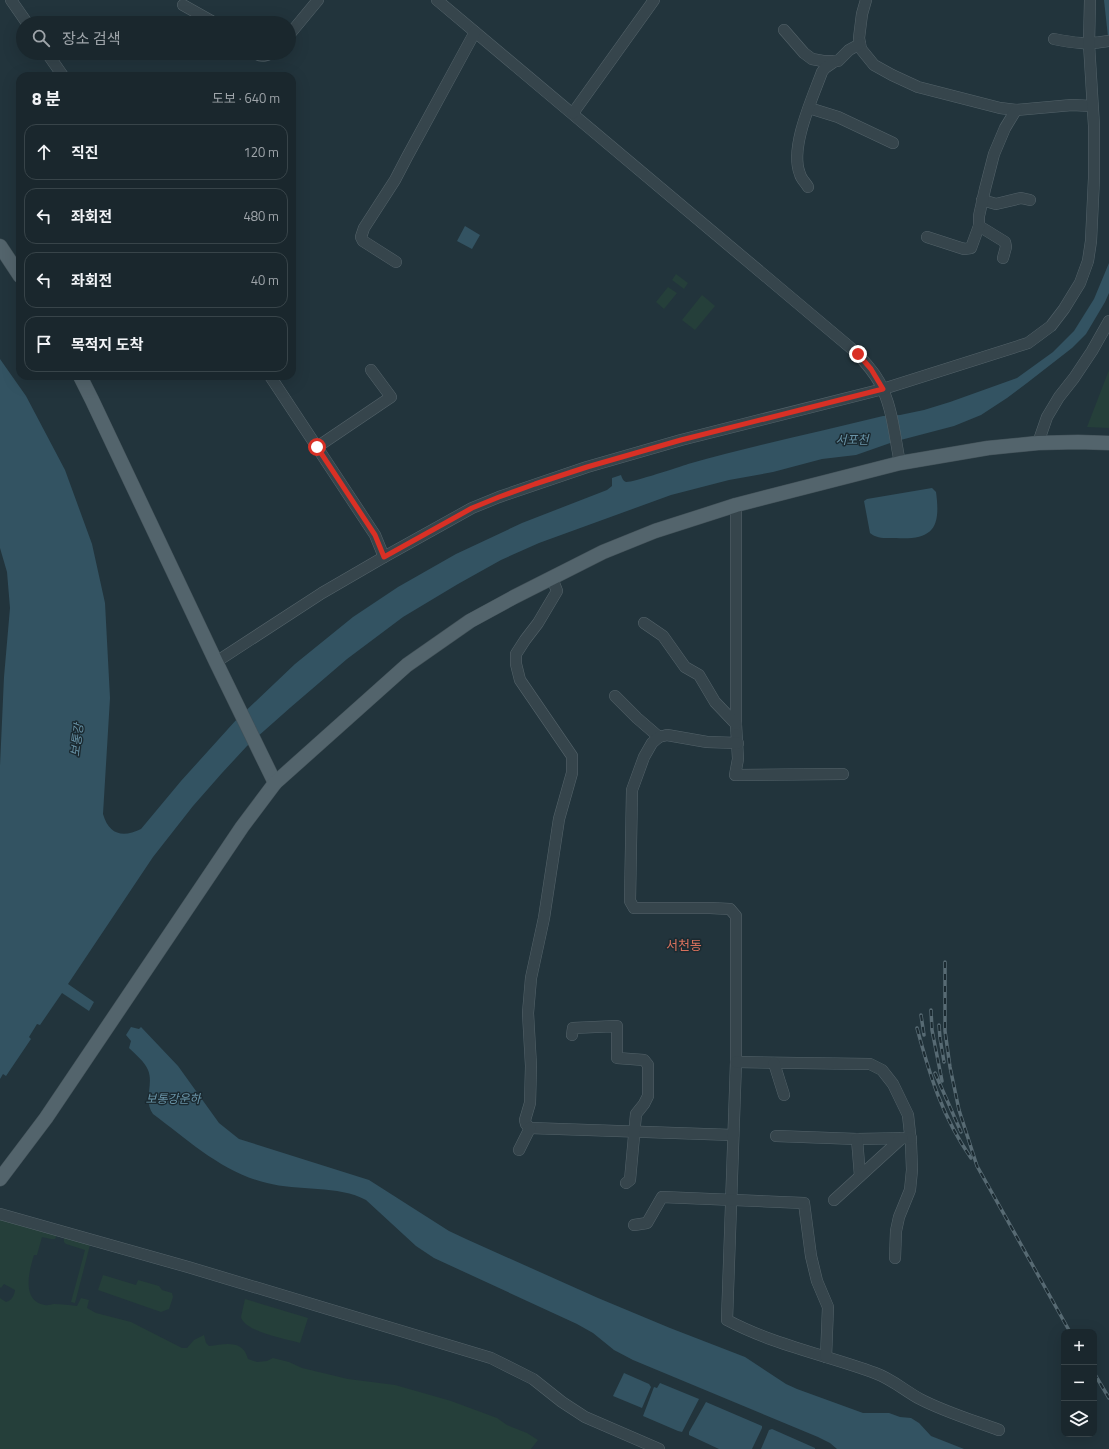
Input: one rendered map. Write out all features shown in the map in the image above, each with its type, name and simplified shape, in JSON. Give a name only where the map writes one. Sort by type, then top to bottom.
[{"type":"main road","points":[[0,246],[16,270]]},
{"type":"main road","points":[[82,380],[275,783]]},
{"type":"main road","points":[[0,1179],[46,1118],[242,827],[275,783],[407,665],[470,621],[603,552],[640,537],[736,505],[900,463],[988,448],[1038,443],[1109,443]]},
{"type":"street","points":[[11,0],[22,16]]},
{"type":"street","points":[[296,27],[318,0]]},
{"type":"street","points":[[437,0],[573,113],[776,287],[858,354],[871,369],[883,389],[900,463]]},
{"type":"street","points":[[573,113],[654,0]]},
{"type":"street","points":[[866,0],[862,14],[860,49],[874,65],[892,75],[918,87],[1000,108],[1016,110],[1072,105],[1092,106]]},
{"type":"street","points":[[218,666],[322,593],[472,508],[499,497],[593,465],[681,440],[883,389],[1028,342],[1051,326],[1060,315],[1080,283],[1088,261],[1091,241],[1094,178],[1094,126],[1090,44],[1090,0]]},
{"type":"street","points":[[183,5],[203,16]]},
{"type":"street","points":[[784,30],[804,53],[812,59],[835,61]]},
{"type":"street","points":[[396,262],[363,241],[361,237],[364,228],[396,180],[475,32]]},
{"type":"street","points":[[1054,39],[1090,44],[1106,42]]},
{"type":"street","points":[[808,187],[800,175],[797,165],[803,124],[822,72],[835,61],[838,61],[849,50],[860,44]]},
{"type":"street","points":[[52,60],[60,72]]},
{"type":"street","points":[[809,108],[838,117],[893,143]]},
{"type":"street","points":[[927,236],[964,249],[971,248],[979,226],[982,200],[994,154],[1005,128],[1016,110]]},
{"type":"street","points":[[982,200],[996,204],[1021,198],[1030,200]]},
{"type":"street","points":[[979,226],[1005,242],[1006,247],[1003,258]]},
{"type":"street","points":[[1038,443],[1047,418],[1059,397],[1092,351],[1109,321]]},
{"type":"street","points":[[317,447],[391,397],[371,370]]},
{"type":"street","points":[[273,380],[375,535],[384,557]]},
{"type":"street","points":[[736,505],[736,724],[738,759],[735,775],[843,774]]},
{"type":"street","points":[[552,578],[557,591],[538,623],[516,654],[516,664],[520,680],[572,756],[572,772],[559,819],[544,918],[531,978],[528,1014],[531,1066],[530,1103],[525,1120],[526,1124],[530,1128],[733,1135]]},
{"type":"street","points":[[644,623],[664,636],[685,667],[699,675],[715,702],[736,724]]},
{"type":"street","points":[[615,696],[659,737]]},
{"type":"street","points":[[738,743],[707,742],[667,735],[659,737],[652,743],[644,757],[632,790],[630,901],[634,908],[730,909],[736,916],[736,1062],[727,1320],[740,1327],[780,1343],[877,1374],[892,1381],[936,1407],[999,1430]]},
{"type":"street","points":[[572,1035],[573,1028],[617,1026],[617,1058],[644,1060],[648,1065],[648,1096],[636,1114],[630,1180],[626,1183]]},
{"type":"street","points":[[736,1062],[870,1064],[882,1070],[893,1084],[908,1115],[906,1138],[912,1170],[910,1190],[899,1217],[896,1231],[895,1258]]},
{"type":"street","points":[[774,1063],[784,1095]]},
{"type":"street","points":[[519,1150],[530,1128]]},
{"type":"street","points":[[776,1136],[857,1139],[906,1138]]},
{"type":"street","points":[[834,1200],[860,1176],[906,1138]]},
{"type":"street","points":[[857,1139],[860,1176]]},
{"type":"street","points":[[634,1225],[647,1223],[662,1197],[804,1202],[817,1280],[828,1307],[826,1357]]},
{"type":"street","points":[[0,1214],[218,1276],[491,1358],[533,1379],[562,1402],[585,1417],[660,1449]]},
{"type":"green space","points":[[676,274],[688,283],[684,289],[672,280]]},
{"type":"green space","points":[[668,287],[677,293],[664,309],[656,302]]},
{"type":"green space","points":[[702,295],[715,306],[695,330],[682,320]]},
{"type":"green space","points":[[1109,370],[1109,428],[1087,427]]},
{"type":"green space","points":[[0,1218],[57,1235],[55,1239],[42,1237],[37,1255],[34,1255],[30,1269],[29,1284],[32,1298],[37,1302],[46,1305],[57,1304],[77,1306],[81,1298],[89,1300],[87,1308],[96,1313],[131,1322],[182,1348],[187,1348],[194,1340],[204,1335],[206,1343],[209,1346],[233,1344],[242,1348],[248,1359],[257,1362],[267,1361],[273,1358],[289,1362],[302,1368],[348,1379],[395,1385],[451,1401],[497,1418],[507,1425],[527,1433],[538,1440],[531,1449],[0,1449],[0,1298],[6,1302],[10,1300],[15,1290],[4,1284],[1,1288],[0,1287]]},
{"type":"green space","points":[[64,1237],[90,1245],[75,1303],[71,1302],[85,1250],[66,1244],[64,1242]]},
{"type":"green space","points":[[103,1275],[136,1285],[138,1280],[159,1286],[162,1290],[172,1293],[173,1297],[169,1309],[161,1312],[98,1290]]},
{"type":"green space","points":[[245,1299],[308,1318],[300,1343],[276,1337],[250,1327],[241,1317]]},
{"type":"water","points":[[1104,0],[1109,0],[1109,46]]},
{"type":"water","points":[[465,226],[480,235],[472,249],[457,241]]},
{"type":"water","points":[[1109,263],[1109,293],[1086,334],[1072,348],[1027,383],[981,415],[954,426],[893,442],[856,455],[822,459],[773,472],[729,480],[671,495],[539,543],[501,560],[403,617],[347,659],[247,746],[193,806],[153,857],[68,984],[94,1002],[89,1011],[62,993],[40,1025],[37,1024],[29,1037],[31,1039],[6,1076],[3,1074],[0,1079],[0,766],[4,677],[10,608],[7,572],[0,548],[0,359],[26,396],[65,470],[92,544],[105,603],[110,698],[103,814],[109,826],[113,830],[123,834],[141,829],[181,781],[237,719],[295,664],[353,617],[398,587],[456,554],[522,523],[607,490],[612,486],[612,478],[621,475],[624,481],[629,482],[712,457],[761,445],[883,416],[900,415],[924,410],[1017,378],[1053,352],[1074,331],[1094,299]]},
{"type":"water","points":[[932,488],[936,492],[937,515],[932,529],[926,534],[919,537],[889,538],[879,537],[870,533],[864,501],[867,499]]},
{"type":"water","name":"보통강운하","points":[[131,1027],[139,1029],[141,1027],[178,1066],[219,1123],[239,1139],[369,1180],[449,1231],[598,1298],[745,1357],[786,1384],[797,1389],[863,1413],[889,1413],[900,1417],[911,1418],[919,1423],[931,1436],[964,1449],[837,1449],[830,1443],[818,1437],[633,1360],[614,1350],[593,1333],[577,1324],[434,1258],[416,1246],[366,1200],[343,1192],[267,1183],[236,1172],[221,1164],[193,1145],[153,1114],[149,1104],[150,1075],[147,1067],[129,1048],[131,1041],[126,1035]]},
{"type":"water","points":[[624,1373],[649,1384],[651,1387],[642,1408],[613,1396]]},
{"type":"water","points":[[660,1383],[699,1399],[682,1432],[643,1416],[654,1387],[657,1388]]},
{"type":"water","points":[[706,1402],[762,1426],[752,1449],[719,1449],[689,1435],[689,1432]]},
{"type":"water","points":[[772,1429],[815,1449],[761,1449],[769,1430]]},
{"type":"railway","points":[[945,962],[945,1031],[950,1067],[959,1110],[977,1166],[1068,1329]]},
{"type":"railway","points":[[931,1010],[932,1030],[942,1081]]},
{"type":"railway","points":[[921,1015],[924,1035]]},
{"type":"railway","points":[[939,1025],[944,1062]]},
{"type":"railway","points":[[917,1028],[938,1095],[952,1127],[971,1158]]},
{"type":"railway","points":[[935,1073],[961,1132]]},
{"type":"railway","points":[[1097,1378],[1109,1398]]},
{"type":"district","name":"서천동","points":[[684,945]]},
{"type":"route","points":[[317,447],[375,535],[384,557],[472,508],[535,484],[587,467],[681,440],[883,389],[871,369],[858,354]]},
{"type":"water label","name":"서포천","points":[[852,440]]},
{"type":"water label","name":"보통강","points":[[77,740]]}]
